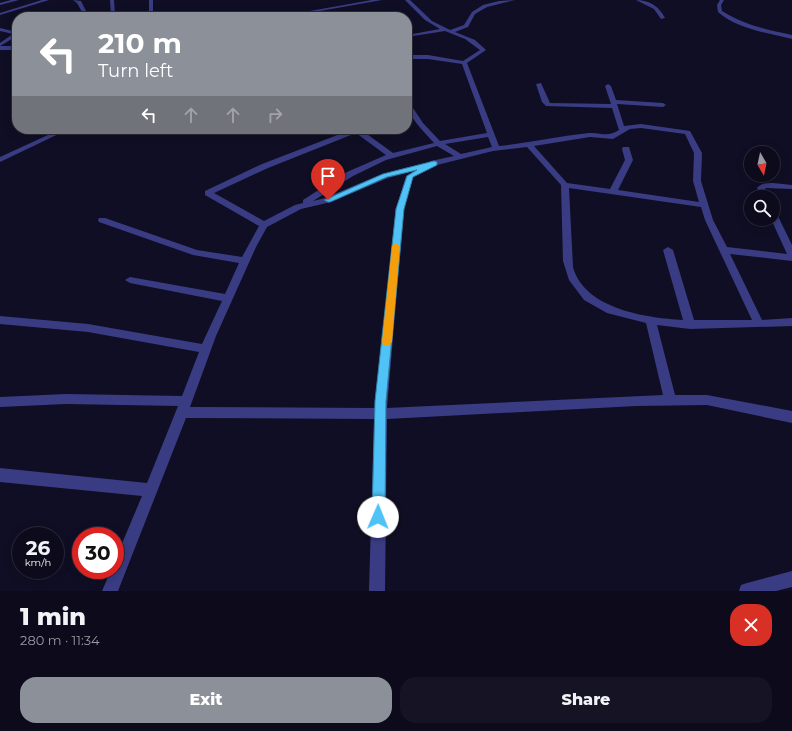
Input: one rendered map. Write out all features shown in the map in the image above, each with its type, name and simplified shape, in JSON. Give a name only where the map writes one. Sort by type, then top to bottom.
[{"type":"street","points":[[0,4],[17,0]]},
{"type":"street","points":[[31,0],[36,3]]},
{"type":"street","points":[[0,14],[48,0]]},
{"type":"street","points":[[75,0],[79,2],[84,12]]},
{"type":"street","points":[[112,0],[113,12]]},
{"type":"street","points":[[151,0],[151,12]]},
{"type":"street","points":[[308,12],[380,0]]},
{"type":"street","points":[[407,0],[420,14],[447,31],[470,38],[479,43],[484,50],[464,63],[428,57],[412,57]]},
{"type":"street","points":[[412,35],[447,31],[466,26],[473,14],[484,6],[495,2],[513,0]]},
{"type":"street","points":[[638,0],[654,5],[660,11],[663,18]]},
{"type":"street","points":[[722,0],[719,5],[720,12],[728,18],[752,28],[792,37]]},
{"type":"street","points":[[0,28],[12,32]]},
{"type":"street","points":[[0,45],[12,37]]},
{"type":"street","points":[[0,48],[12,48]]},
{"type":"street","points":[[298,207],[328,200],[385,176],[496,148],[464,63]]},
{"type":"street","points":[[539,84],[545,102],[548,105],[663,105]]},
{"type":"street","points":[[608,86],[622,130]]},
{"type":"street","points":[[412,110],[439,144],[461,157]]},
{"type":"street","points":[[490,149],[529,145],[590,135],[613,137],[628,127],[641,126],[688,132],[698,153],[697,181],[709,220],[759,324]]},
{"type":"street","points":[[0,160],[55,134]]},
{"type":"street","points":[[264,225],[208,193],[264,166],[346,134]]},
{"type":"street","points":[[362,134],[392,156]]},
{"type":"street","points":[[110,591],[206,350],[245,261],[264,225],[298,207],[350,174],[383,158],[439,144],[491,134]]},
{"type":"street","points":[[529,145],[565,185],[704,205]]},
{"type":"street","points":[[613,192],[629,160],[626,149]]},
{"type":"street","points":[[377,591],[380,414],[400,209],[410,176],[434,163]]},
{"type":"street","points":[[565,185],[567,253],[571,278],[580,291],[597,305],[636,318],[690,325],[792,322]]},
{"type":"street","points":[[762,190],[761,188],[763,186],[773,185],[792,187]]},
{"type":"street","points":[[102,220],[196,253],[245,261]]},
{"type":"street","points":[[779,226],[792,255]]},
{"type":"street","points":[[668,250],[690,325]]},
{"type":"street","points":[[723,250],[792,258]]},
{"type":"street","points":[[130,280],[228,298]]},
{"type":"street","points":[[0,320],[88,328],[206,350]]},
{"type":"street","points":[[650,320],[670,400]]},
{"type":"street","points":[[0,402],[66,400],[380,414],[670,400],[707,400],[792,417]]},
{"type":"street","points":[[0,475],[151,490]]},
{"type":"street","points":[[747,591],[792,579]]},
{"type":"slow traffic","points":[[387,342],[396,246]]},
{"type":"route","points":[[328,200],[385,176],[434,163],[410,176],[400,209],[381,401],[378,517]]}]
